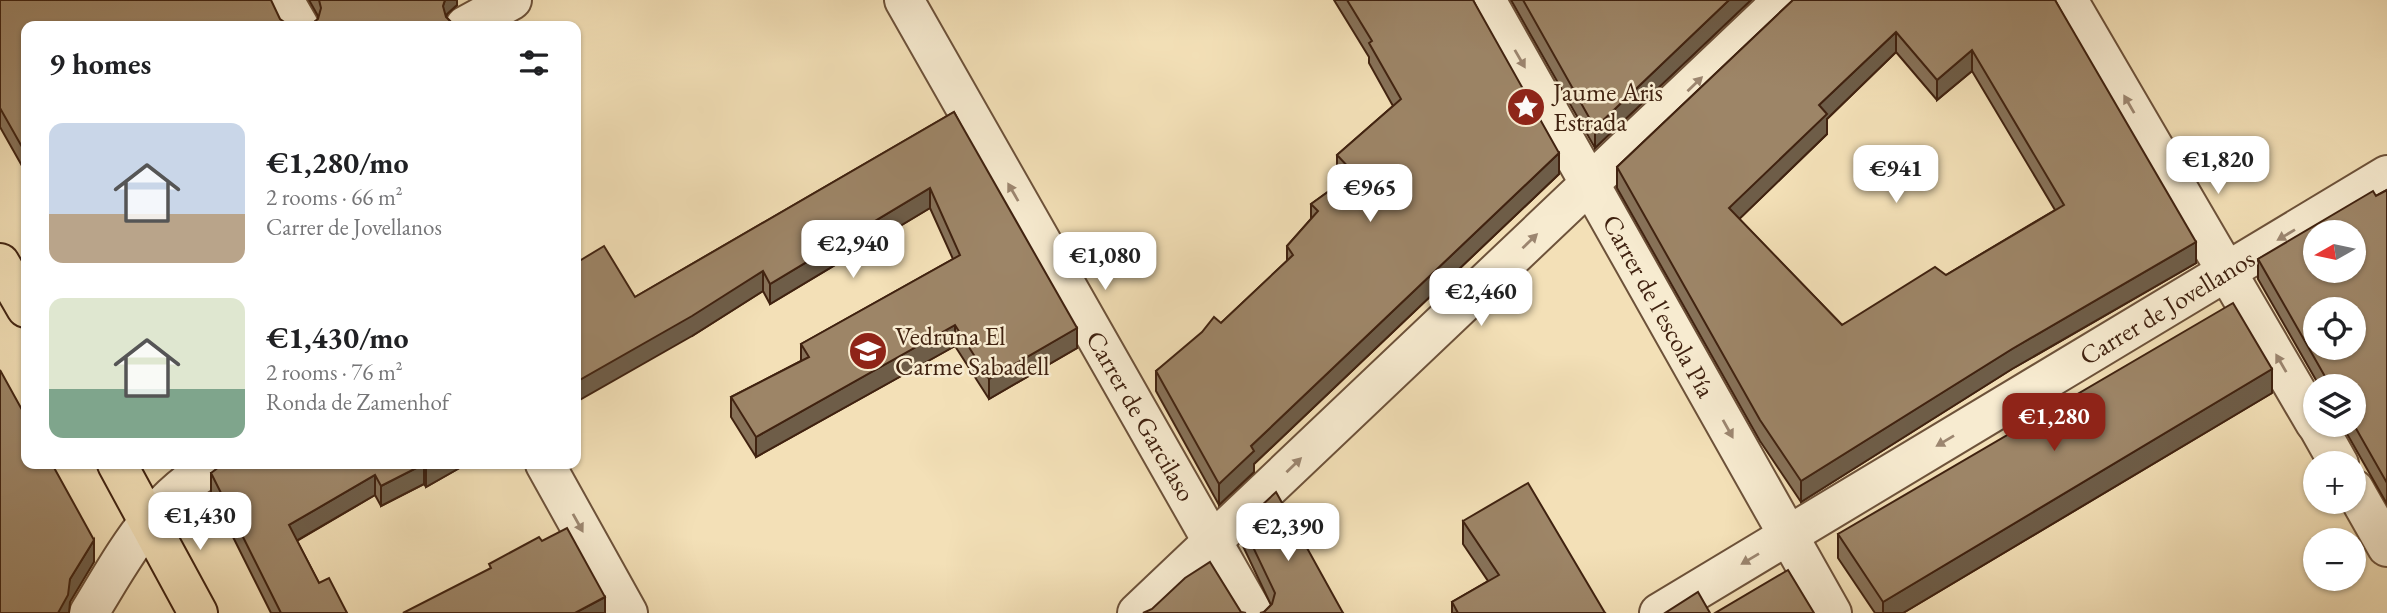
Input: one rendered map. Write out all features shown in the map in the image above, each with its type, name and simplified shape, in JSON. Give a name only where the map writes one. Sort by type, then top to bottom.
[{"type":"main road","points":[[0,263],[21,299]]},
{"type":"main road","points":[[120,469],[149,517],[198,613]]},
{"type":"street","points":[[284,0],[296,21]]},
{"type":"street","points":[[474,21],[512,0]]},
{"type":"street","name":"Carrer de Garcilaso","points":[[904,0],[1253,613]]},
{"type":"street","name":"Carrer de l'escola Pía","points":[[1486,0],[1832,613]]},
{"type":"street","points":[[1138,613],[1783,0]]},
{"type":"street","points":[[2068,0],[2303,401]]},
{"type":"street","name":"Carrer de Jovellanos","points":[[1659,613],[2387,175]]},
{"type":"street","points":[[89,613],[149,517],[190,479],[207,469]]},
{"type":"street","points":[[548,469],[628,613]]},
{"type":"street","points":[[2366,510],[2387,547]]},
{"type":"building","points":[[0,0],[271,0],[283,21],[21,21],[21,145],[0,108]]},
{"type":"building","points":[[319,0],[445,0],[443,6],[450,21],[315,21],[321,8]]},
{"type":"building","points":[[1347,0],[1473,0],[1559,153],[1251,446],[1254,451],[1219,484],[1156,371],[1202,332],[1214,317],[1221,323],[1293,255],[1287,246],[1318,211],[1311,204],[1354,173],[1337,155],[1401,99],[1369,43],[1372,41]]},
{"type":"building","points":[[1523,0],[1729,0],[1595,128]]},
{"type":"building","points":[[1793,0],[2055,0],[2196,242],[2012,349],[1801,481],[1760,420],[1617,167]],"holes":[[[1896,32],[1937,80],[1972,50],[2064,205],[1946,275],[1935,267],[1842,325],[1729,208],[1827,114],[1819,105]]]},
{"type":"building","points":[[954,112],[1077,328],[989,379],[955,325],[756,437],[731,397],[809,357],[801,344],[960,255],[930,188],[770,284],[763,271],[692,316],[581,379],[581,260],[604,246],[635,297]]},
{"type":"building","points":[[2387,190],[2387,483],[2361,437],[2366,437],[2366,374],[2324,374],[2316,360],[2366,360],[2366,297],[2303,297],[2303,338],[2258,259],[2303,232],[2303,284],[2366,284],[2366,220],[2324,220],[2373,191],[2376,196]]},
{"type":"building","points":[[2233,303],[2272,369],[1883,602],[1838,534]]},
{"type":"building","points":[[0,370],[21,408],[21,469],[55,469],[94,540],[70,579],[68,595],[58,613],[0,613]]},
{"type":"building","points":[[216,469],[414,469],[381,486],[375,475],[289,525],[319,583],[329,578],[347,613],[281,613],[211,473]]},
{"type":"building","points":[[1528,483],[1605,613],[1458,613],[1452,602],[1499,575],[1463,521]]},
{"type":"building","points":[[1276,492],[1343,613],[1260,613],[1272,604],[1275,593],[1242,524]]},
{"type":"building","points":[[567,528],[605,597],[575,613],[403,613],[491,568],[489,564],[539,537],[542,541]]},
{"type":"building","points":[[1210,562],[1241,612],[1246,613],[1143,613],[1152,609],[1185,578]]},
{"type":"building","points":[[1788,570],[1814,613],[1715,613]]},
{"type":"building","points":[[1698,592],[1710,613],[1665,613]]},
{"type":"place","name":"Jaume Aris Estrada","points":[[1526,107]]},
{"type":"place","name":"Vedruna El Carme Sabadell","points":[[868,351]]}]
